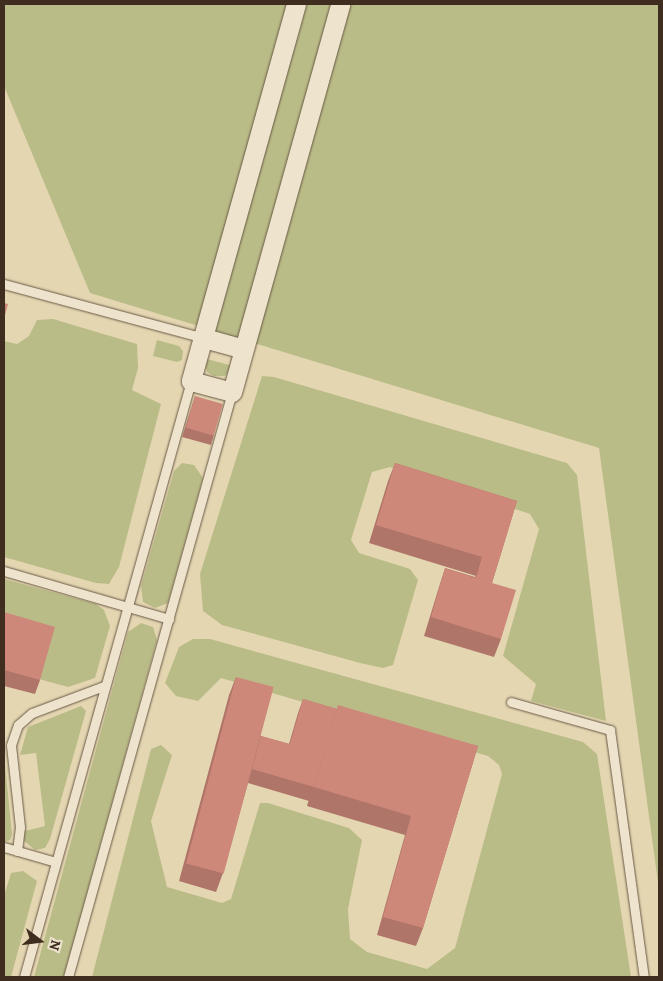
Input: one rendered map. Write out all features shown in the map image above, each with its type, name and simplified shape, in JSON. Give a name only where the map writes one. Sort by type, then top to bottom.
[{"type":"street","points":[[296,4],[191,381],[232,392],[340,4]]},
{"type":"street","points":[[204,338],[244,349]]},
{"type":"lane","points":[[4,284],[204,338]]},
{"type":"lane","points":[[24,977],[191,381]]},
{"type":"lane","points":[[68,977],[232,392]]},
{"type":"lane","points":[[4,571],[169,620]]},
{"type":"lane","points":[[17,851],[20,826],[11,745],[18,725],[32,713],[104,686]]},
{"type":"lane","points":[[511,702],[610,730],[644,977]]},
{"type":"lane","points":[[4,847],[56,862]]},
{"type":"green space","points":[[4,4],[659,4],[659,890],[599,448],[90,293],[4,86]]},
{"type":"green space","points":[[53,319],[137,344],[138,368],[132,390],[161,404],[119,567],[109,584],[96,583],[4,557],[4,341],[17,344],[29,336],[37,320]]},
{"type":"green space","points":[[157,340],[179,346],[183,351],[182,360],[177,362],[153,356]]},
{"type":"green space","points":[[203,358],[233,366],[225,376],[214,376],[207,372]]},
{"type":"green space","points":[[262,376],[274,377],[567,463],[577,475],[606,721],[531,701],[536,684],[503,656],[539,529],[530,514],[390,467],[372,472],[351,540],[359,553],[410,569],[418,580],[393,665],[383,668],[360,663],[222,625],[203,611],[200,574]]},
{"type":"green space","points":[[182,463],[194,465],[203,478],[168,603],[155,608],[143,602],[141,586],[174,471]]},
{"type":"green space","points":[[4,579],[96,604],[104,610],[110,626],[95,678],[68,687],[39,679],[4,628]]},
{"type":"green space","points":[[141,623],[153,627],[157,640],[64,977],[34,977],[128,632]]},
{"type":"green space","points":[[193,639],[210,639],[583,742],[597,754],[631,977],[92,977],[151,749],[161,745],[172,755],[151,821],[167,887],[222,903],[231,899],[260,803],[268,803],[349,828],[362,840],[348,909],[350,939],[367,952],[427,969],[455,948],[502,774],[499,765],[488,756],[221,678],[198,701],[176,696],[165,683],[179,647]]},
{"type":"green space","points":[[81,706],[86,711],[50,839],[45,848],[35,850],[23,840],[25,831],[45,826],[36,753],[20,755],[28,727]]},
{"type":"green space","points":[[4,755],[12,834],[10,840],[5,842]]},
{"type":"green space","points":[[23,871],[37,881],[11,977],[4,977],[4,896],[11,873]]},
{"type":"building","points":[[4,303],[8,304],[4,319]]},
{"type":"building","points":[[195,396],[223,404],[214,436],[186,428]]},
{"type":"building","points":[[395,463],[517,501],[492,583],[516,590],[501,639],[431,617],[445,568],[476,578],[482,557],[376,525]]},
{"type":"building","points":[[4,612],[55,627],[40,680],[4,670]]},
{"type":"building","points":[[236,677],[274,687],[224,874],[186,863]]},
{"type":"building","points":[[303,699],[337,709],[314,787],[252,769],[261,736],[290,744]]},
{"type":"building","points":[[338,705],[478,746],[423,928],[383,917],[411,816],[314,787]]}]
